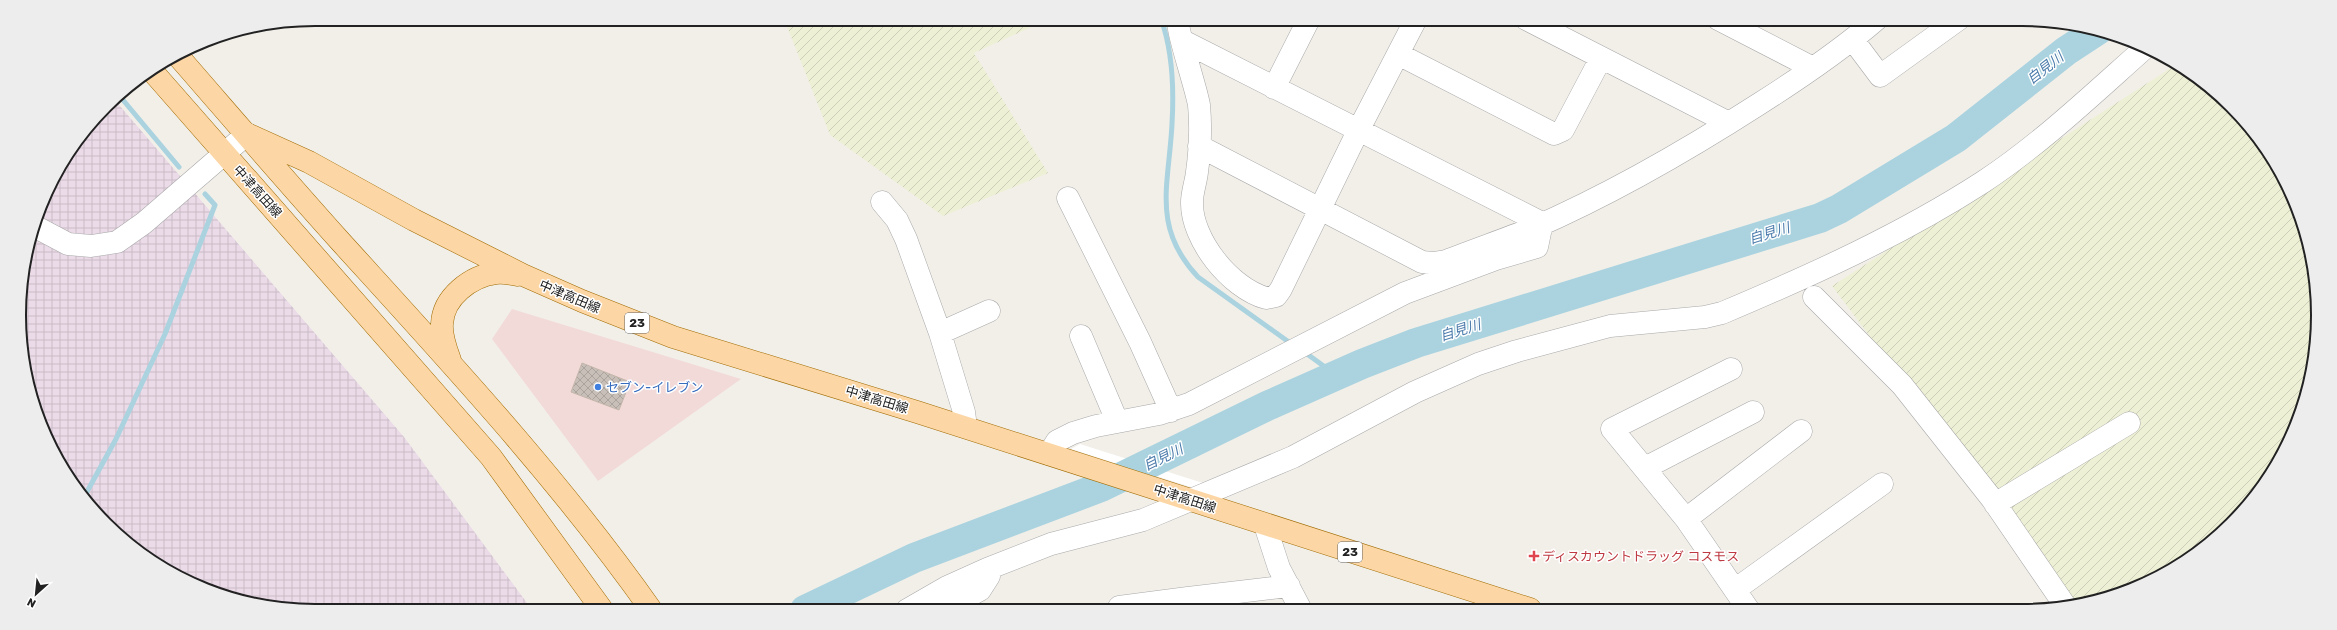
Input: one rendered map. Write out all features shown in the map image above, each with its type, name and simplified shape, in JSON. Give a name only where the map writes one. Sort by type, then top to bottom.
[{"type":"main road","name":"中津高田線","points":[[181,59],[247,134],[288,184],[450,362],[611,553],[648,604]]},
{"type":"main road","name":"中津高田線","points":[[155,74],[491,457],[598,604]]},
{"type":"main road","name":"中津高田線","points":[[247,134],[309,162],[414,220],[523,275],[582,301],[673,337],[966,427],[1514,604]]},
{"type":"main road","points":[[309,162],[301,165],[292,172],[285,196],[287,205],[349,280],[379,328]]},
{"type":"main road","points":[[450,362],[441,323],[449,300],[467,283],[496,273],[523,275]]},
{"type":"street","points":[[1178,26],[1197,92],[1199,146],[1192,202],[1193,216],[1205,243],[1222,270],[1233,280],[1260,297],[1271,298],[1278,294],[1358,131],[1412,26]]},
{"type":"street","points":[[1274,88],[1305,26]]},
{"type":"street","points":[[1539,26],[1730,123]]},
{"type":"street","points":[[1732,26],[1813,68]]},
{"type":"street","points":[[1199,146],[1422,262],[1433,263],[1446,261],[1542,223],[1602,194],[1730,123],[1813,68],[1853,40],[1869,26]]},
{"type":"street","points":[[1853,40],[1880,76],[1949,26]]},
{"type":"street","points":[[1183,42],[1542,223]]},
{"type":"street","points":[[917,604],[947,587],[987,569],[1051,544],[1143,520],[1181,496],[1293,457],[1416,392],[1478,364],[1517,351],[1610,326],[1705,317],[1722,313],[1832,265],[1885,238],[1983,182],[2062,122],[2141,52]]},
{"type":"street","points":[[1398,54],[1554,134],[1563,130],[1601,58]]},
{"type":"street","points":[[39,229],[68,244],[91,246],[117,242],[144,223],[247,134]]},
{"type":"street","points":[[1068,198],[1140,342],[1171,410]]},
{"type":"street","points":[[882,202],[897,220],[906,239],[940,333],[964,412],[966,427]]},
{"type":"street","points":[[1050,454],[1057,441],[1096,426],[1171,410],[1209,396],[1405,293],[1496,259],[1537,247],[1542,223]]},
{"type":"street","points":[[1814,297],[1902,385],[1995,504],[2062,602]]},
{"type":"street","points":[[940,333],[989,311]]},
{"type":"street","points":[[1081,336],[1117,421]]},
{"type":"street","points":[[1731,369],[1612,429],[1686,519],[1745,604]]},
{"type":"street","points":[[1645,468],[1753,412]]},
{"type":"street","points":[[1995,504],[2128,423]]},
{"type":"street","points":[[1686,519],[1801,431]]},
{"type":"street","points":[[1736,589],[1882,484]]},
{"type":"street","points":[[1265,524],[1279,568],[1298,604]]},
{"type":"street","points":[[955,604],[980,590],[989,576],[987,569]]},
{"type":"street","points":[[1189,604],[1289,586]]},
{"type":"shaded area","points":[[118,104],[404,437],[528,604],[315,604],[277,602],[240,594],[204,582],[170,565],[154,555],[124,532],[98,506],[75,476],[65,460],[41,408],[28,353],[26,315],[28,277],[36,240],[48,204],[75,154],[98,124]]},
{"type":"shaded area","points":[[512,309],[741,379],[598,481],[492,339]]},
{"type":"green space","points":[[787,26],[1034,26],[974,53],[1048,173],[943,216],[830,135]]},
{"type":"green space","points":[[2171,68],[2183,75],[2213,98],[2239,124],[2262,154],[2281,187],[2296,222],[2309,277],[2311,315],[2309,353],[2301,390],[2289,426],[2262,476],[2239,506],[2213,532],[2198,544],[2183,555],[2150,574],[2115,589],[2068,600],[1832,286]]},
{"type":"pier","points":[[1080,444],[1203,483],[1194,488],[1071,449]]},
{"type":"building","points":[[582,363],[630,382],[619,410],[571,392]]},
{"type":"waterway","points":[[1163,26],[1168,45],[1173,85],[1172,124],[1166,205],[1168,223],[1174,241],[1183,259],[1198,277],[1293,345]]},
{"type":"waterway","name":"自見川","points":[[818,604],[914,558],[1101,487],[1267,406],[1362,364],[1416,343],[1820,218],[1839,209],[1956,138],[2066,51],[2091,35]]},
{"type":"waterway","points":[[123,99],[179,167]]},
{"type":"waterway","points":[[87,492],[116,439],[165,334],[215,205],[205,194]]},
{"type":"waterway","points":[[1303,351],[1336,375]]},
{"type":"place","name":"セブン-イレブン","points":[[598,387]]},
{"type":"place","name":"ディスカウントドラッグ コスモス","points":[[1534,556]]}]
